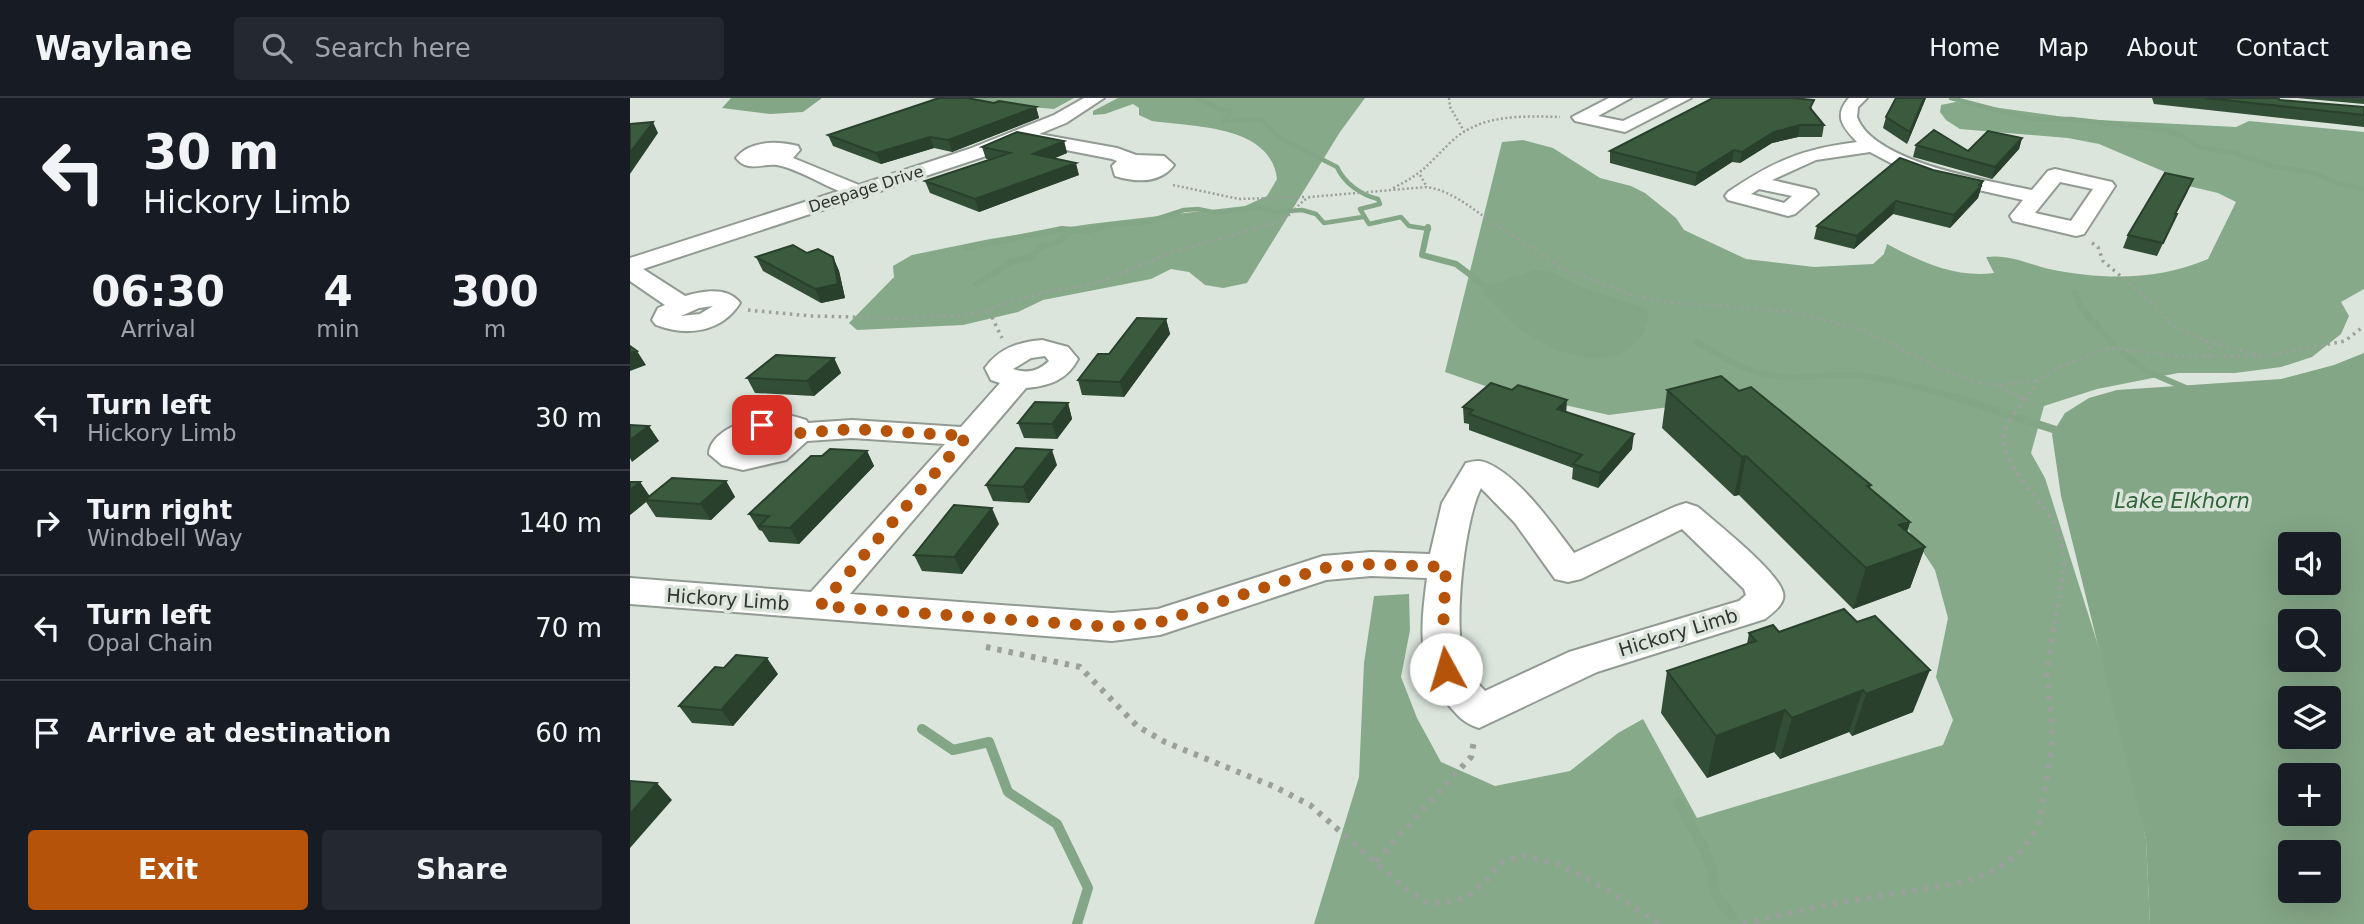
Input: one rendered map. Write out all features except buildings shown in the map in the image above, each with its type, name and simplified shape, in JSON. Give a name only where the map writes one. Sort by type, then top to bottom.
[{"type":"street","name":"Deepage Drive","points":[[630,266],[859,192],[1020,136],[1060,119],[1096,98]]},
{"type":"street","points":[[1581,117],[1623,98]]},
{"type":"street","points":[[1581,117],[1625,127],[1684,98]]},
{"type":"street","points":[[1859,98],[1849,107],[1849,121],[1872,146],[1930,171],[2037,197]]},
{"type":"street","points":[[1020,136],[1117,154],[1136,168]]},
{"type":"street","points":[[1756,182],[1779,165],[1808,155],[1872,146]]},
{"type":"street","points":[[779,159],[859,192]]},
{"type":"street","points":[[2054,175],[2105,186],[2076,229],[2021,216],[2037,197],[2054,175]]},
{"type":"street","points":[[630,271],[681,304],[667,313],[665,320],[671,323],[694,322],[723,312]]},
{"type":"street","points":[[820,606],[967,436],[1016,368]]},
{"type":"street","points":[[799,433],[852,429],[967,436]]},
{"type":"street","name":"Hickory Limb","points":[[1477,470],[1500,486],[1520,505],[1568,570],[1686,514],[1758,581],[1765,593],[1764,600],[1752,610],[1583,662],[1479,712],[1446,669],[1442,652],[1446,567],[1456,509],[1463,491],[1477,470]]},
{"type":"street","name":"Hickory Limb","points":[[630,591],[1112,627],[1160,622],[1323,568],[1371,564],[1446,567]]},
{"type":"path","points":[[1449,98],[1450,107],[1464,131]]},
{"type":"path","points":[[1391,189],[1420,174],[1464,131],[1480,122],[1507,117],[1581,117]]},
{"type":"path","points":[[1136,168],[1222,197],[1260,199],[1391,189],[1440,189],[1460,198],[1470,208],[1559,267],[1608,286],[1658,301],[1766,309],[1818,317],[1887,340],[1960,377],[1978,383],[2000,385],[2039,380]]},
{"type":"path","points":[[1420,174],[1427,187]]},
{"type":"path","points":[[723,312],[757,310],[811,316],[898,318],[969,315],[1044,292],[1097,283],[1179,250],[1275,222],[1291,214],[1295,205],[1310,197]]},
{"type":"path","points":[[2076,229],[2098,247],[2102,261],[2152,303],[2173,326],[2204,340],[2264,356]]},
{"type":"path","points":[[989,311],[1016,368]]},
{"type":"path","points":[[1743,924],[1820,906],[1966,882],[1999,868],[2023,850],[2039,823],[2053,740],[2047,672],[2063,561],[2061,539],[2054,520],[2012,466],[2003,440],[2007,427],[2039,380],[2052,370],[2110,348],[2208,358],[2264,356],[2346,341],[2364,326]]},
{"type":"path","points":[[2204,340],[2209,348],[2208,358]]},
{"type":"path","points":[[2000,385],[2025,400]]},
{"type":"path","points":[[978,645],[1080,667],[1137,726],[1166,742],[1275,787],[1310,805],[1404,887],[1427,902],[1445,903],[1467,897],[1488,879],[1499,863],[1523,856],[1558,864],[1603,887],[1660,924]]},
{"type":"path","points":[[1376,861],[1471,757],[1479,712]]},
{"type":"shaded area","points":[[928,98],[1074,98],[1054,109]]},
{"type":"shaded area","points":[[1118,98],[1365,98],[1340,132],[1247,283],[1223,288],[1205,285],[1189,272],[1171,269],[1151,279],[1043,300],[1018,312],[963,325],[857,330],[849,323],[894,277],[893,266],[912,255],[990,239],[1090,224],[1245,206],[1267,196],[1277,179],[1272,161],[1261,148],[1246,138],[1208,128],[1152,121],[1139,115],[1139,108],[1133,104],[1105,114],[1093,115],[1093,111]]},
{"type":"shaded area","points":[[1956,102],[2079,119],[2236,127],[2249,121],[2364,132],[2364,289],[2341,302],[2349,316],[2341,334],[2312,357],[2281,367],[2235,373],[2178,373],[2097,389],[2044,406],[2031,453],[2045,478],[2098,645],[2125,744],[2146,839],[2150,924],[1314,924],[1359,777],[1364,663],[1374,596],[1409,594],[1410,630],[1401,677],[1417,718],[1441,762],[1495,786],[1570,771],[1618,733],[1643,719],[1697,818],[1943,745],[1953,720],[1936,677],[1948,618],[1935,570],[1902,520],[1699,403],[1609,415],[1494,389],[1445,372],[1502,142],[1523,140],[1553,148],[1600,178],[1631,186],[1645,193],[1676,218],[1684,230],[1746,259],[1814,267],[1873,264],[1884,254],[1887,244],[1939,267],[1966,273],[1994,273],[1986,257],[1994,256],[2069,273],[2150,275],[2208,259],[2236,202],[2218,193],[2184,185],[2165,172],[2099,144],[2068,138],[1960,129],[1946,120],[1940,112],[1941,105]]},
{"type":"water","points":[[731,98],[822,98],[803,112],[770,114],[722,108]]},
{"type":"water","points":[[1535,270],[1552,272],[1586,289],[1647,309],[1649,319],[1640,339],[1619,356],[1586,358],[1556,350],[1518,329],[1482,293],[1495,283]]},
{"type":"water","name":"Lake Elkhorn","points":[[2364,353],[2364,924],[2150,924],[2146,839],[2061,496],[2052,434],[2065,413],[2089,398],[2117,390],[2281,379],[2334,365]]},
{"type":"waterway","points":[[1197,98],[1220,110],[1231,111],[1224,121],[1261,119],[1280,138],[1337,167],[1354,188],[1378,199],[1380,204],[1360,209],[1369,224],[1401,217],[1409,226],[1428,229]]},
{"type":"waterway","points":[[1951,98],[2031,119],[2071,119],[2165,130],[2183,136],[2199,147],[2234,153],[2272,166],[2314,173],[2340,184],[2364,189]]},
{"type":"waterway","points":[[1095,229],[1106,225],[1147,222],[1184,210],[1198,209],[1217,213],[1258,207],[1275,212],[1302,210],[1316,214],[1324,223],[1363,217]]},
{"type":"waterway","points":[[965,248],[1062,229],[1088,231],[1100,227]]},
{"type":"waterway","points":[[1428,229],[1422,255],[1456,264],[1496,291]]},
{"type":"waterway","points":[[976,284],[1011,262],[1030,257],[1041,247],[1056,243],[1072,230]]},
{"type":"waterway","points":[[2075,292],[2081,308],[2113,344]]},
{"type":"waterway","points":[[1697,342],[1757,373],[1789,377],[1865,376],[1908,384],[1959,398]]},
{"type":"waterway","points":[[2122,353],[2146,371],[2186,388]]},
{"type":"waterway","points":[[1959,398],[1965,400]]},
{"type":"waterway","points":[[1959,398],[2062,432]]},
{"type":"waterway","points":[[922,729],[953,750],[989,742],[1008,792],[1057,824],[1088,888],[1077,924]]},
{"type":"waterway","points":[[1678,802],[1704,848],[1712,869],[1715,895],[1732,916]]},
{"type":"route","points":[[762,425],[788,423],[795,426],[799,433],[852,429],[967,436],[820,606],[1112,627],[1160,622],[1323,568],[1371,564],[1446,567],[1442,652],[1446,669]]}]
